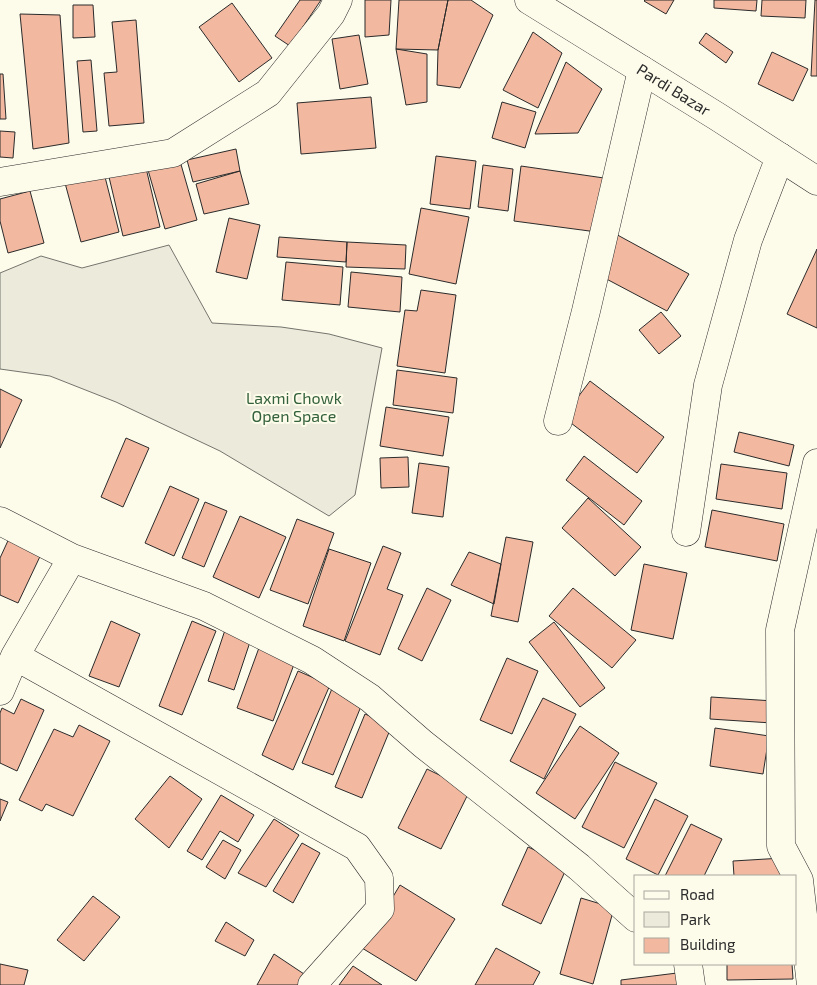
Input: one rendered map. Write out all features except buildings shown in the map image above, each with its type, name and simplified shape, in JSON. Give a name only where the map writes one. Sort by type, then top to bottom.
[{"type":"street","points":[[0,182],[173,153],[268,93],[331,14],[338,0]]},
{"type":"street","name":"Pardi Bazar","points":[[529,0],[817,181]]},
{"type":"street","points":[[558,420],[586,311],[642,70]]},
{"type":"street","points":[[686,532],[708,385],[748,240],[780,157]]},
{"type":"street","points":[[796,875],[781,846],[780,630],[817,463]]},
{"type":"street","points":[[0,521],[72,558],[204,606],[312,660],[370,698],[423,744],[579,867],[634,916]]},
{"type":"street","points":[[0,691],[15,656],[72,558]]},
{"type":"street","points":[[15,656],[357,847],[379,878],[380,909],[312,985]]},
{"type":"street","points":[[797,876],[799,880],[800,921],[811,985]]},
{"type":"street","points":[[688,965],[691,985]]},
{"type":"green space","name":"Laxmi Chowk Open Space","points":[[169,245],[212,323],[281,327],[329,334],[382,348],[355,495],[329,516],[220,451],[116,402],[50,376],[0,369],[0,273],[41,256],[82,268]]}]
